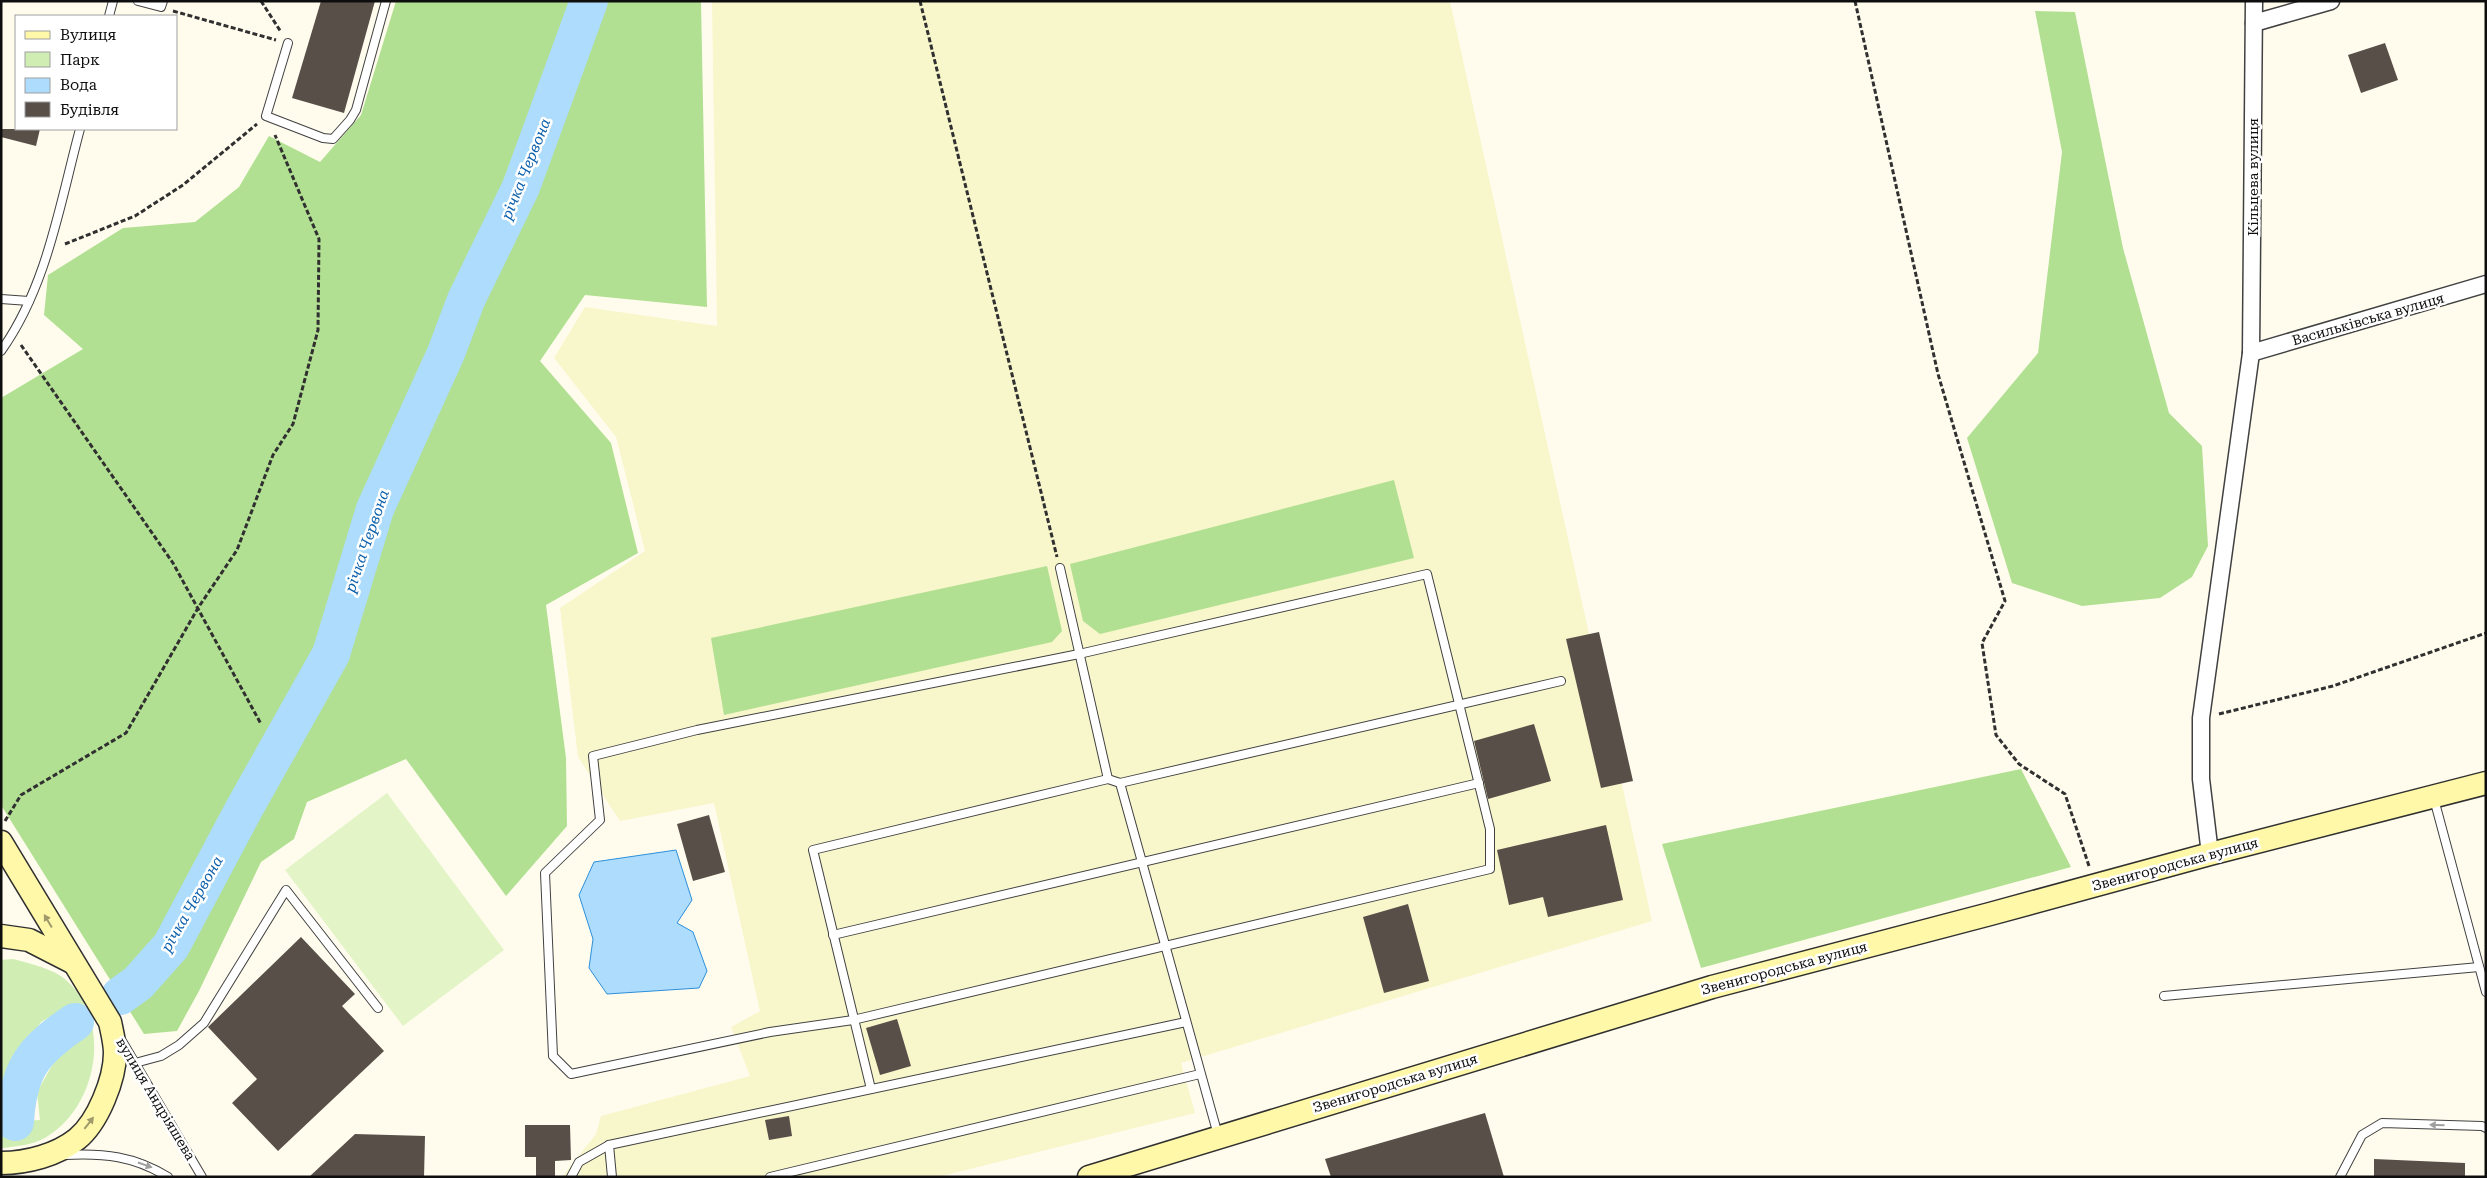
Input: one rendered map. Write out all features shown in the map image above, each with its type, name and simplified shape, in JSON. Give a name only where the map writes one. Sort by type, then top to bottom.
[{"type":"street","name":"Кільцева вулиця","points":[[2210,854],[2201,779],[2201,718],[2251,353],[2254,1]]},
{"type":"street","points":[[2254,23],[2331,1]]},
{"type":"street","name":"Васильківська вулиця","points":[[2251,353],[2486,284]]},
{"type":"street","name":"Звенигородська вулиця","points":[[1088,1177],[1712,986],[2486,783]]},
{"type":"street","points":[[1,1163],[13,1163],[46,1156],[77,1139],[97,1113],[110,1084],[115,1053],[110,1022],[73,963],[2,833]]},
{"type":"street","points":[[1,936],[29,940],[73,963]]},
{"type":"lane","points":[[109,15],[113,1]]},
{"type":"lane","points":[[138,1],[162,4]]},
{"type":"lane","points":[[288,43],[266,116],[323,138],[333,139],[340,133],[356,110],[386,1]]},
{"type":"lane","points":[[1,351],[14,334],[48,251],[80,130]]},
{"type":"lane","points":[[1,299],[29,301]]},
{"type":"lane","points":[[1060,568],[1108,779]]},
{"type":"lane","points":[[1426,574],[1459,706],[1490,829],[1490,869],[1164,944],[853,1020],[770,1032],[571,1074],[553,1056],[545,873],[600,820],[593,756],[697,730],[1079,654],[1426,574]]},
{"type":"lane","points":[[871,1089],[813,850],[1108,779],[1120,783],[1561,681]]},
{"type":"lane","points":[[1120,783],[1218,1137]]},
{"type":"lane","points":[[833,935],[1479,783]]},
{"type":"lane","points":[[2433,797],[2486,992]]},
{"type":"lane","points":[[135,1063],[161,1056],[173,1049],[204,1024],[286,890],[378,1008]]},
{"type":"lane","points":[[2164,996],[2479,967]]},
{"type":"lane","name":"вулиця Андріяшева","points":[[110,1022],[202,1177]]},
{"type":"lane","points":[[571,1177],[580,1162],[609,1145],[1186,1022]]},
{"type":"lane","points":[[770,1177],[1200,1074]]},
{"type":"lane","points":[[2340,1177],[2362,1135],[2382,1123],[2482,1126],[2486,1128]]},
{"type":"lane","points":[[609,1145],[612,1177]]},
{"type":"lane","points":[[46,1156],[93,1154],[117,1156],[155,1169],[168,1177]]},
{"type":"path","points":[[261,1],[288,43]]},
{"type":"path","points":[[920,1],[1060,568]]},
{"type":"path","points":[[1855,1],[1938,374],[2005,600],[1982,643],[1996,735],[2019,764],[2065,794],[2096,885]]},
{"type":"path","points":[[162,4],[288,43]]},
{"type":"path","points":[[2,833],[21,795],[126,733],[198,608],[237,550],[273,455],[293,424],[318,330],[319,239],[288,162],[266,116],[183,185],[135,216],[48,251]]},
{"type":"path","points":[[14,334],[173,563],[261,724]]},
{"type":"path","points":[[2201,718],[2333,686],[2486,633]]},
{"type":"shaded area","points":[[712,1],[1450,1],[1652,921],[1181,1063],[1195,1113],[938,1177],[562,1177],[596,1134],[601,1116],[750,1076],[731,1027],[760,1011],[714,803],[620,821],[578,757],[560,608],[645,551],[616,437],[554,358],[585,307],[717,326]]},
{"type":"green space","points":[[396,1],[701,1],[707,307],[585,295],[540,361],[611,443],[638,553],[546,605],[566,758],[567,826],[506,896],[406,759],[307,802],[294,839],[261,862],[199,991],[177,1031],[144,1034],[1,805],[1,398],[83,349],[44,315],[48,275],[123,228],[195,222],[239,187],[269,136],[320,162],[361,115]]},
{"type":"green space","points":[[2035,11],[2075,12],[2123,248],[2169,413],[2202,446],[2208,546],[2192,577],[2160,598],[2082,606],[2012,583],[1967,438],[2038,353],[2062,152]]},
{"type":"green space","points":[[1394,480],[1414,558],[1100,634],[1083,621],[1070,564]]},
{"type":"green space","points":[[1047,566],[1062,631],[1052,642],[724,715],[711,638]]},
{"type":"green space","points":[[2021,769],[2071,867],[1701,968],[1662,844]]},
{"type":"green space","points":[[387,793],[504,950],[403,1026],[285,870]]},
{"type":"green space","points":[[13,959],[54,972],[66,980],[81,998],[90,1018],[94,1040],[93,1063],[87,1085],[77,1106],[63,1124],[40,1140],[25,1145],[1,1148],[1,1122],[40,1120],[37,1092],[64,1044],[83,1027],[68,1007],[41,1022],[1,1086],[1,960]]},
{"type":"water","points":[[676,850],[692,900],[677,923],[693,932],[707,971],[699,988],[607,994],[589,968],[593,939],[579,895],[594,862]]},
{"type":"building","points":[[321,1],[375,1],[344,113],[292,98]]},
{"type":"building","points":[[2385,43],[2398,80],[2361,93],[2348,55]]},
{"type":"building","points":[[1,129],[40,130],[36,146],[1,137]]},
{"type":"building","points":[[1599,632],[1633,781],[1601,788],[1566,639]]},
{"type":"building","points":[[1534,724],[1551,781],[1488,799],[1474,741]]},
{"type":"building","points":[[709,815],[725,872],[693,881],[677,824]]},
{"type":"building","points":[[1606,825],[1623,900],[1548,917],[1543,897],[1509,905],[1497,850]]},
{"type":"building","points":[[1408,904],[1429,981],[1384,993],[1363,917]]},
{"type":"building","points":[[301,937],[355,994],[342,1006],[384,1051],[278,1151],[232,1103],[257,1079],[208,1027]]},
{"type":"building","points":[[897,1019],[911,1066],[880,1075],[866,1028]]},
{"type":"building","points":[[1485,1113],[1504,1177],[1331,1177],[1325,1159]]},
{"type":"building","points":[[789,1116],[792,1136],[769,1140],[765,1120]]},
{"type":"building","points":[[525,1125],[570,1125],[571,1160],[555,1161],[555,1177],[536,1177],[536,1157],[525,1157]]},
{"type":"building","points":[[355,1134],[425,1136],[424,1177],[309,1177]]},
{"type":"building","points":[[2374,1159],[2465,1163],[2465,1177],[2374,1177]]},
{"type":"waterway","name":"річка Червона","points":[[120,996],[138,983],[171,946],[245,807],[331,654],[375,509],[446,353],[466,300],[521,187],[589,1]]},
{"type":"waterway","points":[[15,1122],[20,1089],[30,1063],[60,1032],[75,1022]]}]
